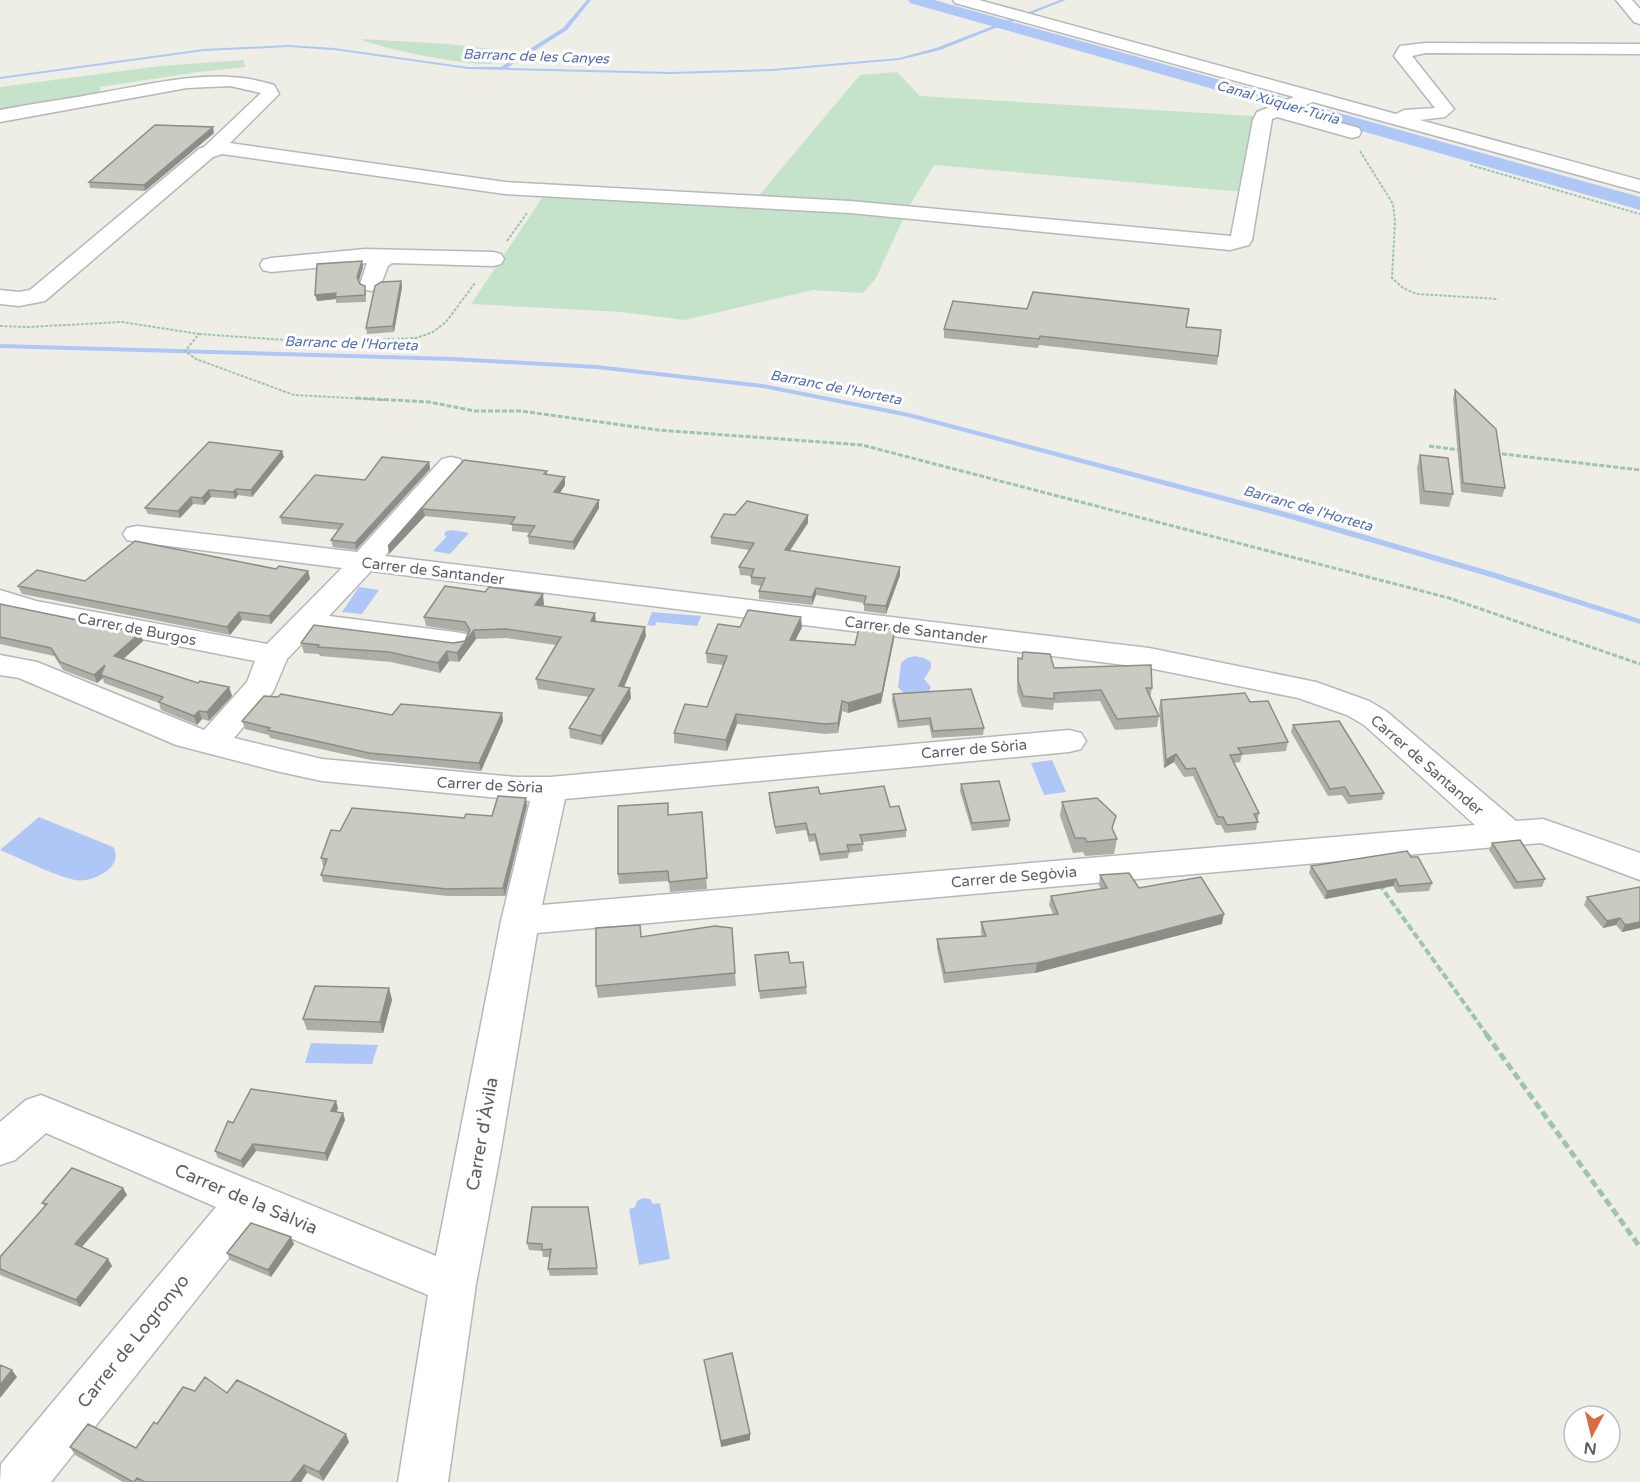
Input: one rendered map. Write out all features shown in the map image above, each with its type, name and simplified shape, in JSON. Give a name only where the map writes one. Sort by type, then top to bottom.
[{"type":"street","points":[[961,0],[1640,186]]},
{"type":"street","points":[[1624,0],[1640,19]]},
{"type":"street","points":[[1391,118],[1439,113],[1445,110],[1403,56],[1406,50],[1426,48],[1640,49]]},
{"type":"street","points":[[0,116],[40,107],[197,83],[244,82],[268,89],[270,94],[212,150],[122,222],[45,290],[30,298],[0,297]]},
{"type":"street","points":[[212,150],[232,149],[505,188],[850,207],[1230,244],[1241,240],[1264,116],[1311,96]]},
{"type":"street","points":[[1277,110],[1349,131]]},
{"type":"street","points":[[271,265],[390,255],[493,259]]},
{"type":"street","points":[[371,284],[378,262],[390,255]]},
{"type":"street","points":[[212,742],[262,685],[274,655],[363,563],[451,465]]},
{"type":"street","name":"Carrer de Santander","points":[[137,534],[1149,658],[1305,689],[1337,699],[1375,718],[1507,833]]},
{"type":"street","name":"Carrer de Burgos","points":[[0,599],[30,609],[274,655]]},
{"type":"street","points":[[305,622],[455,641]]},
{"type":"street","name":"Carrer de Sòria","points":[[0,665],[27,669],[165,728],[322,770],[493,787],[550,789],[1069,741]]},
{"type":"street","name":"Carrer d'Àvila","points":[[423,1482],[453,1284],[480,1149],[520,921],[550,789]]},
{"type":"street","points":[[1507,833],[1543,831],[1640,867]]},
{"type":"street","name":"Carrer de Segòvia","points":[[520,921],[1507,833]]},
{"type":"street","name":"Carrer de la Sàlvia","points":[[0,1148],[40,1112],[248,1201],[453,1284]]},
{"type":"street","name":"Carrer de Logronyo","points":[[19,1482],[248,1201]]},
{"type":"path","points":[[1349,131],[1393,204],[1395,221],[1392,278],[1403,288],[1418,294],[1498,299]]},
{"type":"path","points":[[1469,165],[1640,214]]},
{"type":"path","points":[[0,326],[27,329],[111,322],[138,323],[257,341],[344,343],[412,339],[433,332],[449,318],[532,205],[540,189]]},
{"type":"path","points":[[199,334],[185,351],[196,359],[294,395],[429,402],[475,411],[521,411],[658,430],[862,445],[1449,598],[1640,664]]},
{"type":"path","points":[[1429,446],[1464,450]]},
{"type":"path","points":[[1488,453],[1640,470]]},
{"type":"path","points":[[1358,847],[1392,906],[1640,1247]]},
{"type":"green space","points":[[361,39],[449,44],[516,52],[495,63],[469,63],[407,52]]},
{"type":"green space","points":[[244,60],[245,67],[100,87],[101,95],[215,79],[258,81],[272,87],[261,92],[250,85],[193,86],[0,114],[0,87],[160,66]]},
{"type":"green space","points":[[897,72],[920,96],[1254,116],[1244,192],[934,165],[907,210],[756,199],[860,75]]},
{"type":"green space","points":[[556,192],[905,215],[876,278],[863,293],[813,290],[685,320],[621,312],[471,304],[542,198]]},
{"type":"water","points":[[446,531],[469,533],[450,554],[433,551],[446,537],[444,534]]},
{"type":"water","points":[[359,587],[379,590],[362,614],[342,612]]},
{"type":"water","points":[[652,612],[701,616],[697,626],[656,622],[655,626],[647,625]]},
{"type":"water","points":[[915,656],[931,662],[931,668],[924,679],[931,687],[927,696],[906,696],[898,687],[901,663]]},
{"type":"water","points":[[1052,760],[1066,792],[1044,795],[1031,763]]},
{"type":"water","points":[[39,817],[113,847],[116,856],[114,863],[99,876],[75,880],[47,871],[0,850]]},
{"type":"water","points":[[311,1043],[378,1045],[372,1064],[305,1063]]},
{"type":"water","points":[[643,1198],[650,1199],[653,1204],[660,1203],[670,1259],[639,1265],[629,1209],[635,1207],[637,1201]]},
{"type":"building","points":[[155,125],[213,127],[144,185],[89,182]]},
{"type":"building","points":[[362,261],[357,277],[360,284],[365,286],[365,295],[335,297],[336,293],[315,295],[317,264]]},
{"type":"building","points":[[401,281],[393,326],[366,328],[375,286],[381,282]]},
{"type":"building","points":[[1033,292],[1189,309],[1186,327],[1221,330],[1218,356],[1040,336],[1039,339],[944,329],[953,301],[1027,309]]},
{"type":"building","points":[[1455,390],[1496,429],[1505,488],[1463,483]]},
{"type":"building","points":[[209,442],[282,451],[251,490],[236,489],[233,492],[209,490],[202,498],[191,497],[178,511],[145,508]]},
{"type":"building","points":[[1420,455],[1448,458],[1453,494],[1424,491]]},
{"type":"building","points":[[382,457],[429,462],[355,543],[331,540],[343,524],[280,517],[315,475],[365,480]]},
{"type":"building","points":[[464,460],[547,471],[544,474],[565,477],[554,492],[599,500],[573,542],[528,536],[535,526],[511,524],[515,517],[423,509],[388,546]]},
{"type":"building","points":[[747,501],[808,515],[785,550],[900,567],[886,606],[864,604],[866,596],[816,588],[812,597],[759,591],[765,578],[751,577],[754,569],[739,567],[754,543],[711,537],[724,514],[735,515]]},
{"type":"building","points":[[135,541],[276,569],[279,566],[308,571],[269,616],[239,612],[227,627],[18,586],[37,570],[85,581]]},
{"type":"building","points":[[445,586],[485,592],[489,587],[543,594],[535,605],[595,613],[591,621],[645,627],[619,686],[630,688],[601,736],[569,728],[594,689],[536,679],[561,637],[506,629],[474,630],[457,653],[447,651],[438,663],[389,652],[318,647],[319,645],[301,643],[314,625],[453,643],[465,641],[470,630],[465,622],[424,617]]},
{"type":"building","points":[[0,604],[140,633],[114,656],[198,683],[200,681],[229,687],[207,712],[199,711],[194,716],[159,702],[163,697],[101,675],[105,665],[94,675],[60,662],[51,648],[0,637]]},
{"type":"building","points":[[748,610],[801,617],[790,640],[855,645],[860,624],[895,629],[882,693],[848,703],[842,701],[838,723],[825,724],[736,714],[726,740],[674,733],[685,704],[707,707],[727,656],[706,653],[718,624],[740,627]]},
{"type":"building","points":[[1023,652],[1050,654],[1054,668],[1151,665],[1152,688],[1146,688],[1159,716],[1117,719],[1101,690],[1054,693],[1054,699],[1023,696],[1018,681],[1018,658],[1022,659]]},
{"type":"building","points":[[971,689],[984,728],[933,731],[930,718],[899,721],[893,694]]},
{"type":"building","points":[[1245,693],[1250,702],[1268,701],[1288,742],[1238,748],[1242,754],[1230,755],[1259,813],[1254,814],[1258,822],[1227,825],[1223,817],[1218,817],[1195,768],[1186,769],[1176,754],[1166,760],[1161,700]]},
{"type":"building","points":[[281,694],[392,715],[401,704],[502,713],[479,763],[369,753],[268,730],[270,728],[242,721],[264,696],[278,697]]},
{"type":"building","points":[[1339,721],[1384,793],[1350,796],[1345,787],[1330,789],[1293,725]]},
{"type":"building","points":[[999,781],[1010,820],[972,823],[961,784]]},
{"type":"building","points":[[884,786],[890,807],[899,806],[906,830],[860,835],[863,844],[847,845],[849,851],[820,854],[815,834],[809,835],[806,823],[775,827],[769,793],[818,787],[820,794]]},
{"type":"building","points":[[498,796],[526,798],[503,888],[446,889],[321,875],[327,859],[321,858],[331,830],[340,831],[352,808],[464,818],[466,814],[492,816]]},
{"type":"building","points":[[1097,798],[1116,816],[1112,828],[1117,839],[1087,842],[1085,838],[1075,838],[1062,802]]},
{"type":"building","points":[[668,803],[668,815],[702,812],[707,878],[669,882],[668,871],[618,874],[618,806]]},
{"type":"building","points":[[1520,840],[1545,879],[1517,882],[1492,843]]},
{"type":"building","points":[[1407,851],[1411,857],[1418,857],[1432,883],[1399,886],[1396,879],[1327,891],[1311,866]]},
{"type":"building","points":[[1129,873],[1139,888],[1201,877],[1224,914],[1037,963],[945,973],[937,939],[986,936],[981,922],[1058,914],[1051,896],[1107,888],[1100,875]]},
{"type":"building","points":[[1640,887],[1640,922],[1625,925],[1620,918],[1607,921],[1587,897]]},
{"type":"building","points":[[640,925],[641,937],[715,926],[732,928],[735,973],[596,986],[596,928]]},
{"type":"building","points":[[788,952],[790,963],[803,962],[806,987],[759,991],[755,955]]},
{"type":"building","points":[[315,986],[389,988],[380,1022],[303,1019]]},
{"type":"building","points":[[251,1089],[336,1101],[331,1111],[343,1113],[325,1153],[253,1144],[241,1161],[215,1151],[228,1121],[233,1123]]},
{"type":"building","points":[[72,1168],[123,1188],[75,1244],[108,1259],[76,1300],[0,1269],[0,1257],[47,1204],[42,1203]]},
{"type":"building","points":[[532,1207],[588,1207],[597,1268],[548,1269],[551,1249],[542,1250],[542,1244],[527,1243]]},
{"type":"building","points":[[251,1223],[291,1237],[268,1270],[227,1253]]},
{"type":"building","points":[[732,1353],[750,1434],[721,1441],[704,1360]]},
{"type":"building","points":[[0,1365],[12,1370],[0,1385]]},
{"type":"building","points":[[205,1377],[227,1393],[237,1380],[346,1434],[319,1472],[304,1465],[291,1482],[145,1482],[137,1478],[133,1482],[70,1447],[88,1424],[136,1448],[154,1422],[157,1424],[183,1387],[195,1391]]},
{"type":"waterway","points":[[503,68],[565,29],[589,0]]},
{"type":"waterway","name":"Canal Xúquer-Túria","points":[[916,0],[1640,204]]},
{"type":"waterway","name":"Barranc de les Canyes","points":[[0,78],[204,50],[289,46],[334,49],[468,68],[671,73],[772,70],[899,59],[938,49],[1064,0]]},
{"type":"waterway","name":"Barranc de l'Horteta","points":[[0,346],[454,359],[597,367],[763,386],[909,415],[1290,516],[1490,574],[1640,622]]}]
